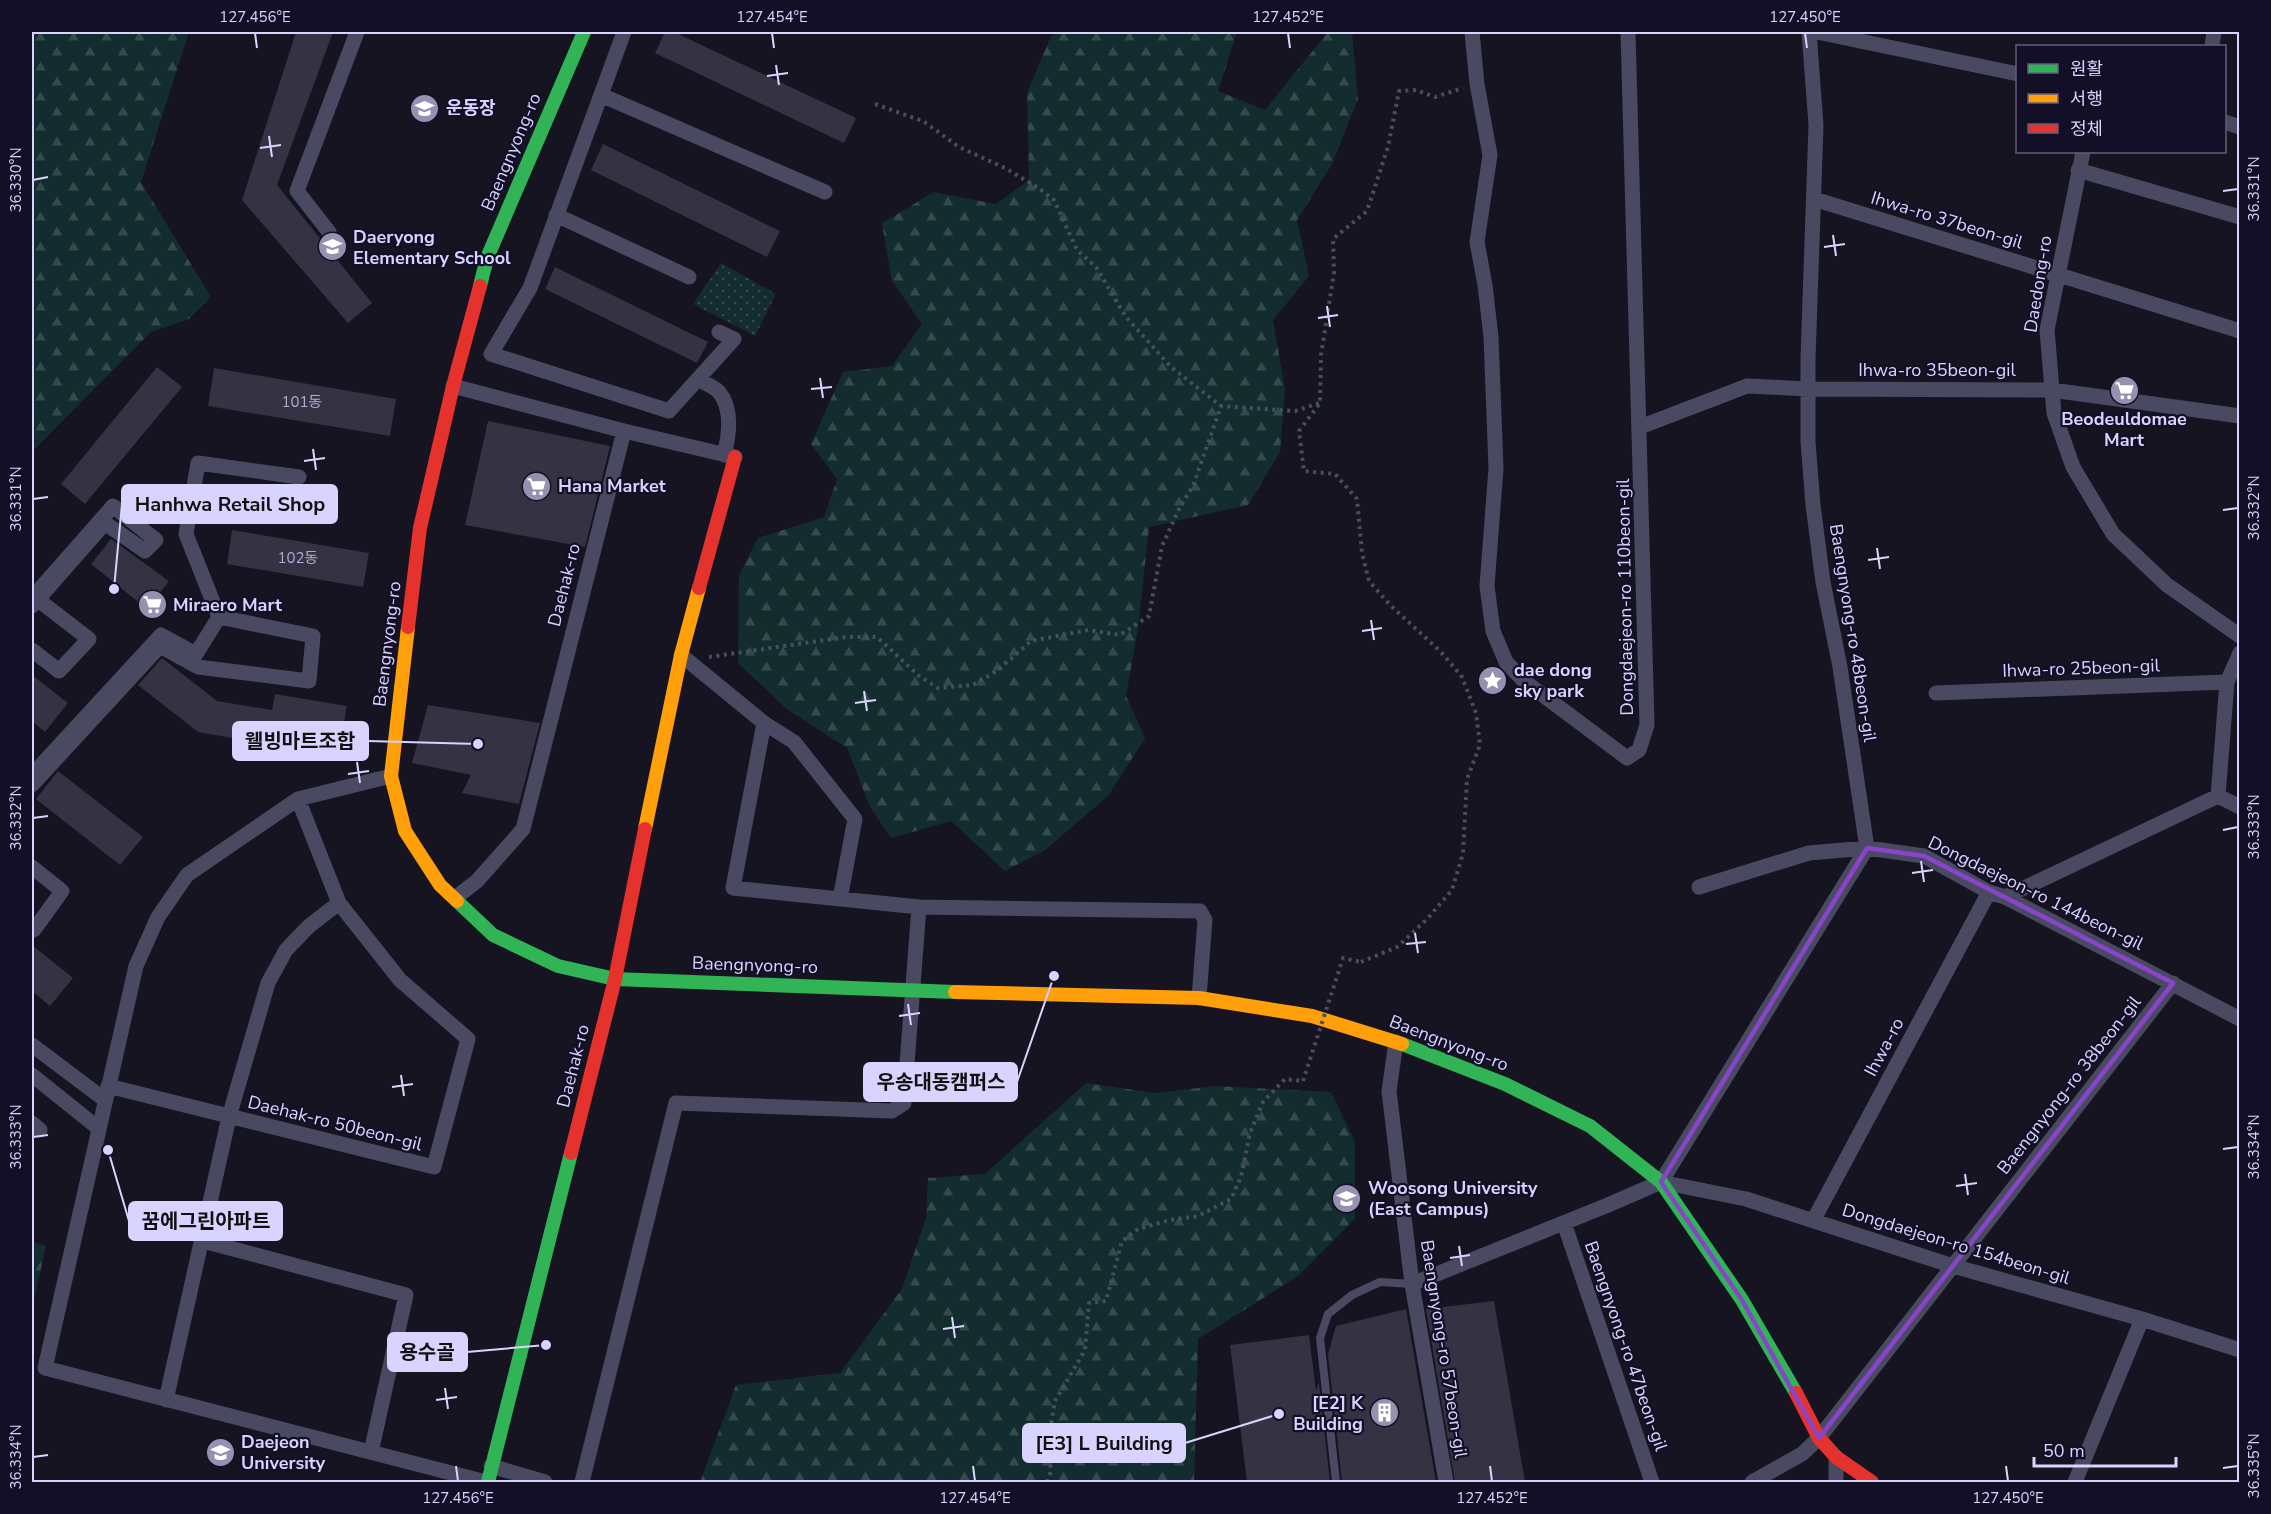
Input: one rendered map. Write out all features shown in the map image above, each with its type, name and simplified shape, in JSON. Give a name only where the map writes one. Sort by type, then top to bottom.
[{"type":"main road","name":"Baengnyong-ro","points":[[584,32],[486,258],[420,528],[390,776],[405,831],[440,885],[494,935],[558,966],[615,979],[1198,998],[1312,1016],[1396,1042],[1505,1084],[1590,1126],[1661,1182],[1742,1300],[1794,1389],[1819,1438],[1836,1457],[1872,1482]]},
{"type":"main road","name":"Daehak-ro","points":[[487,1482],[615,979],[687,660],[730,456]]},
{"type":"street","points":[[329,232],[297,191],[357,32]]},
{"type":"street","points":[[624,32],[530,288],[491,354],[669,411],[734,339],[719,332]]},
{"type":"street","name":"Dongdaejeon-ro 110beon-gil","points":[[1472,32],[1477,84],[1490,155],[1477,242],[1485,285],[1496,468],[1487,586],[1493,631],[1506,663],[1524,681],[1627,759],[1639,750],[1647,725],[1628,32]]},
{"type":"street","name":"Baengnyong-ro 48beon-gil","points":[[1809,32],[1816,125],[1808,441],[1814,516],[1823,582],[1840,667],[1867,848]]},
{"type":"street","points":[[1817,32],[2016,74]]},
{"type":"street","points":[[601,95],[825,192]]},
{"type":"street","name":"Daedong-ro","points":[[2083,153],[2047,330],[2054,413],[2073,467],[2113,534],[2168,585],[2240,636]]},
{"type":"street","points":[[2078,171],[2240,217]]},
{"type":"street","name":"Ihwa-ro 37beon-gil","points":[[1814,199],[2240,331]]},
{"type":"street","points":[[556,216],[689,277]]},
{"type":"street","points":[[453,386],[730,456],[729,415],[719,392],[698,379]]},
{"type":"street","name":"Ihwa-ro 35beon-gil","points":[[1640,428],[1747,386],[1809,389],[2052,390],[2240,416]]},
{"type":"street","name":"Daehak-ro","points":[[455,898],[477,881],[522,829],[624,431]]},
{"type":"street","points":[[219,617],[186,534],[198,463],[299,477]]},
{"type":"street","points":[[113,506],[156,540],[145,551],[105,523],[33,601],[113,506]]},
{"type":"street","points":[[32,650],[59,671],[89,639],[33,601]]},
{"type":"street","points":[[32,775],[161,635],[195,654],[219,617]]},
{"type":"street","points":[[32,785],[160,646],[198,667],[309,681],[313,636],[219,617]]},
{"type":"street","points":[[2218,796],[2227,682],[2240,652]]},
{"type":"street","points":[[687,660],[764,723],[794,741],[855,819],[840,899]]},
{"type":"street","name":"Ihwa-ro 25beon-gil","points":[[1936,693],[2227,682]]},
{"type":"street","points":[[764,723],[733,888],[919,907],[1200,911],[1205,920],[1198,998]]},
{"type":"street","points":[[390,776],[298,799],[188,875],[158,917],[136,966],[45,1368],[487,1482]]},
{"type":"street","points":[[2218,796],[2240,807]]},
{"type":"street","points":[[2005,897],[2218,796]]},
{"type":"street","name":"Daehak-ro 50beon-gil","points":[[106,1093],[229,1117],[434,1167],[468,1040],[400,980],[339,903],[298,799]]},
{"type":"street","points":[[1412,1284],[1661,1182],[1867,848]]},
{"type":"street","name":"Dongdaejeon-ro 144beon-gil","points":[[1699,887],[1809,853],[1867,848],[1924,856],[1989,892],[2005,897],[2240,1019]]},
{"type":"street","points":[[32,867],[62,891],[34,930],[32,928]]},
{"type":"street","name":"Ihwa-ro","points":[[1813,1221],[1989,892]]},
{"type":"street","name":"Daehak-ro 50beon-gil","points":[[166,1400],[229,1117],[268,983],[286,950],[309,926],[339,903]]},
{"type":"street","points":[[582,1482],[676,1103],[892,1112],[904,1103],[919,907]]},
{"type":"street","name":"Baengnyong-ro 38beon-gil","points":[[1752,1482],[1802,1454],[1819,1438],[2173,983]]},
{"type":"street","name":"Baengnyong-ro 57beon-gil","points":[[1396,1042],[1389,1091],[1412,1284],[1446,1482]]},
{"type":"street","points":[[32,1045],[106,1093]]},
{"type":"street","points":[[32,1075],[98,1128]]},
{"type":"street","name":"Dongdaejeon-ro 154beon-gil","points":[[1661,1182],[1746,1199],[1953,1266],[2142,1319],[2240,1350]]},
{"type":"street","name":"Baengnyong-ro 47beon-gil","points":[[1564,1223],[1652,1482]]},
{"type":"street","points":[[202,1241],[406,1295],[371,1452]]},
{"type":"street","points":[[2075,1482],[2142,1319]]},
{"type":"street","points":[[1836,1457],[1836,1482]]},
{"type":"street","points":[[491,1466],[545,1482]]},
{"type":"lane","points":[[1336,1482],[1320,1338],[1328,1314],[1352,1295],[1380,1282],[1412,1284]]},
{"type":"path","points":[[1047,1482],[1051,1471],[1048,1442],[1054,1401],[1085,1350],[1089,1303],[1106,1301],[1122,1241],[1138,1229],[1170,1220],[1198,1216],[1231,1199],[1241,1177],[1250,1133],[1263,1102],[1285,1079],[1303,1082],[1342,958],[1361,962],[1397,947],[1429,917],[1452,890],[1463,853],[1467,779],[1480,745],[1476,713],[1462,677],[1441,652],[1390,605],[1369,581],[1362,553],[1357,499],[1335,474],[1304,471],[1299,431],[1320,403],[1321,355],[1334,273],[1333,239],[1366,212],[1388,147],[1400,91],[1416,90],[1435,98],[1477,84]]},
{"type":"path","points":[[874,104],[923,121],[959,147],[1005,168],[1054,200],[1077,250],[1096,267],[1126,317],[1171,367],[1221,406],[1295,411],[1320,403]]},
{"type":"path","points":[[687,660],[846,637],[878,638],[919,676],[939,688],[973,685],[998,670],[1031,641],[1088,630],[1120,635],[1149,616],[1162,546],[1180,507],[1193,486],[1221,406]]},
{"type":"highlighted area","points":[[1867,848],[1924,856],[2173,983],[1819,1438],[1742,1300],[1661,1182]]},
{"type":"green space","points":[[32,32],[189,32],[141,182],[211,297],[189,319],[151,332],[32,452]]},
{"type":"green space","points":[[1059,32],[1237,32],[1218,91],[1265,110],[1328,32],[1352,32],[1358,99],[1332,164],[1297,220],[1309,276],[1273,320],[1285,389],[1280,452],[1248,505],[1149,527],[1138,629],[1126,696],[1145,738],[1108,796],[1044,851],[1005,871],[951,821],[891,838],[870,807],[847,748],[788,710],[738,663],[739,575],[758,538],[824,517],[837,479],[811,444],[843,372],[892,366],[922,324],[892,281],[882,223],[934,192],[996,204],[1029,180],[1027,93],[1051,36]]},
{"type":"green space","points":[[721,263],[776,294],[755,336],[693,304]]},
{"type":"green space","points":[[1086,1083],[1155,1093],[1216,1086],[1331,1092],[1355,1142],[1355,1219],[1298,1276],[1198,1339],[1194,1482],[700,1482],[736,1385],[840,1373],[902,1289],[926,1218],[928,1178],[985,1174]]},
{"type":"green space","points":[[32,1241],[46,1246],[32,1310]]},
{"type":"building","points":[[296,32],[333,32],[277,185],[372,303],[348,323],[242,200]]},
{"type":"building","points":[[665,32],[674,32],[856,118],[844,143],[655,53]]},
{"type":"building","points":[[603,144],[780,231],[767,257],[591,170]]},
{"type":"building","points":[[555,267],[708,342],[697,363],[545,289]]},
{"type":"building","points":[[157,367],[182,387],[85,504],[61,484]]},
{"type":"building","points":[[214,368],[396,399],[390,436],[208,406]]},
{"type":"building","name":"Hana Market","points":[[488,421],[610,446],[585,547],[465,525]]},
{"type":"building","points":[[232,530],[369,553],[363,587],[227,564]]},
{"type":"building","points":[[111,539],[169,581],[147,609],[91,564]]},
{"type":"building","points":[[162,658],[217,701],[272,710],[275,694],[347,706],[341,739],[270,727],[267,744],[198,732],[138,685]]},
{"type":"building","points":[[32,675],[68,703],[45,732],[32,721]]},
{"type":"building","points":[[428,705],[540,723],[519,804],[462,793],[471,775],[412,763]]},
{"type":"building","points":[[58,771],[143,837],[120,865],[36,799]]},
{"type":"building","points":[[32,945],[73,978],[50,1006],[32,991]]},
{"type":"building","points":[[1494,1301],[1525,1482],[1455,1482],[1426,1309]]},
{"type":"building","name":"[E2] K Building","points":[[1406,1309],[1436,1482],[1342,1482],[1328,1354],[1336,1326]]},
{"type":"building","points":[[1309,1335],[1316,1391],[1319,1382],[1330,1482],[1247,1482],[1230,1345]]},
{"type":"traffic: fast","points":[[480,286],[487,258],[584,32]]},
{"type":"traffic: fast","points":[[457,901],[493,935],[558,966],[615,979],[955,992]]},
{"type":"traffic: fast","points":[[1402,1044],[1505,1084],[1590,1126],[1661,1182],[1742,1300],[1796,1393]]},
{"type":"traffic: fast","points":[[488,1482],[571,1153]]},
{"type":"traffic: slow","points":[[645,829],[681,655],[699,588]]},
{"type":"traffic: slow","points":[[408,627],[391,776],[405,831],[440,885],[457,901]]},
{"type":"traffic: slow","points":[[955,992],[1199,998],[1312,1016],[1402,1044]]},
{"type":"traffic: jam","points":[[408,627],[420,528],[453,386],[480,286]]},
{"type":"traffic: jam","points":[[699,588],[735,457]]},
{"type":"traffic: jam","points":[[571,1153],[615,979],[645,829]]},
{"type":"traffic: jam","points":[[1796,1393],[1819,1438],[1836,1457],[1872,1482]]},
{"type":"place","name":"운동장","points":[[425,108]]},
{"type":"place","name":"Daeryong Elementary School","points":[[332,247]]},
{"type":"place","name":"Beodeuldomae Mart","points":[[2124,390]]},
{"type":"place","name":"Hana Market","points":[[537,486]]},
{"type":"place","name":"Hanhwa Retail Shop","points":[[114,589]]},
{"type":"place","name":"Miraero Mart","points":[[152,605]]},
{"type":"place","name":"dae dong sky park","points":[[1493,680]]},
{"type":"place","name":"웰빙마트조합","points":[[478,744]]},
{"type":"place","name":"우송대동캠퍼스","points":[[1054,976]]},
{"type":"place","name":"꿈에그린아파트","points":[[108,1150]]},
{"type":"place","name":"Woosong University (East Campus)","points":[[1347,1198]]},
{"type":"place","name":"용수골","points":[[546,1345]]},
{"type":"place","name":"[E2] K Building","points":[[1384,1413]]},
{"type":"place","name":"[E3] L Building","points":[[1279,1414]]},
{"type":"place","name":"Daejeon University","points":[[220,1452]]}]
